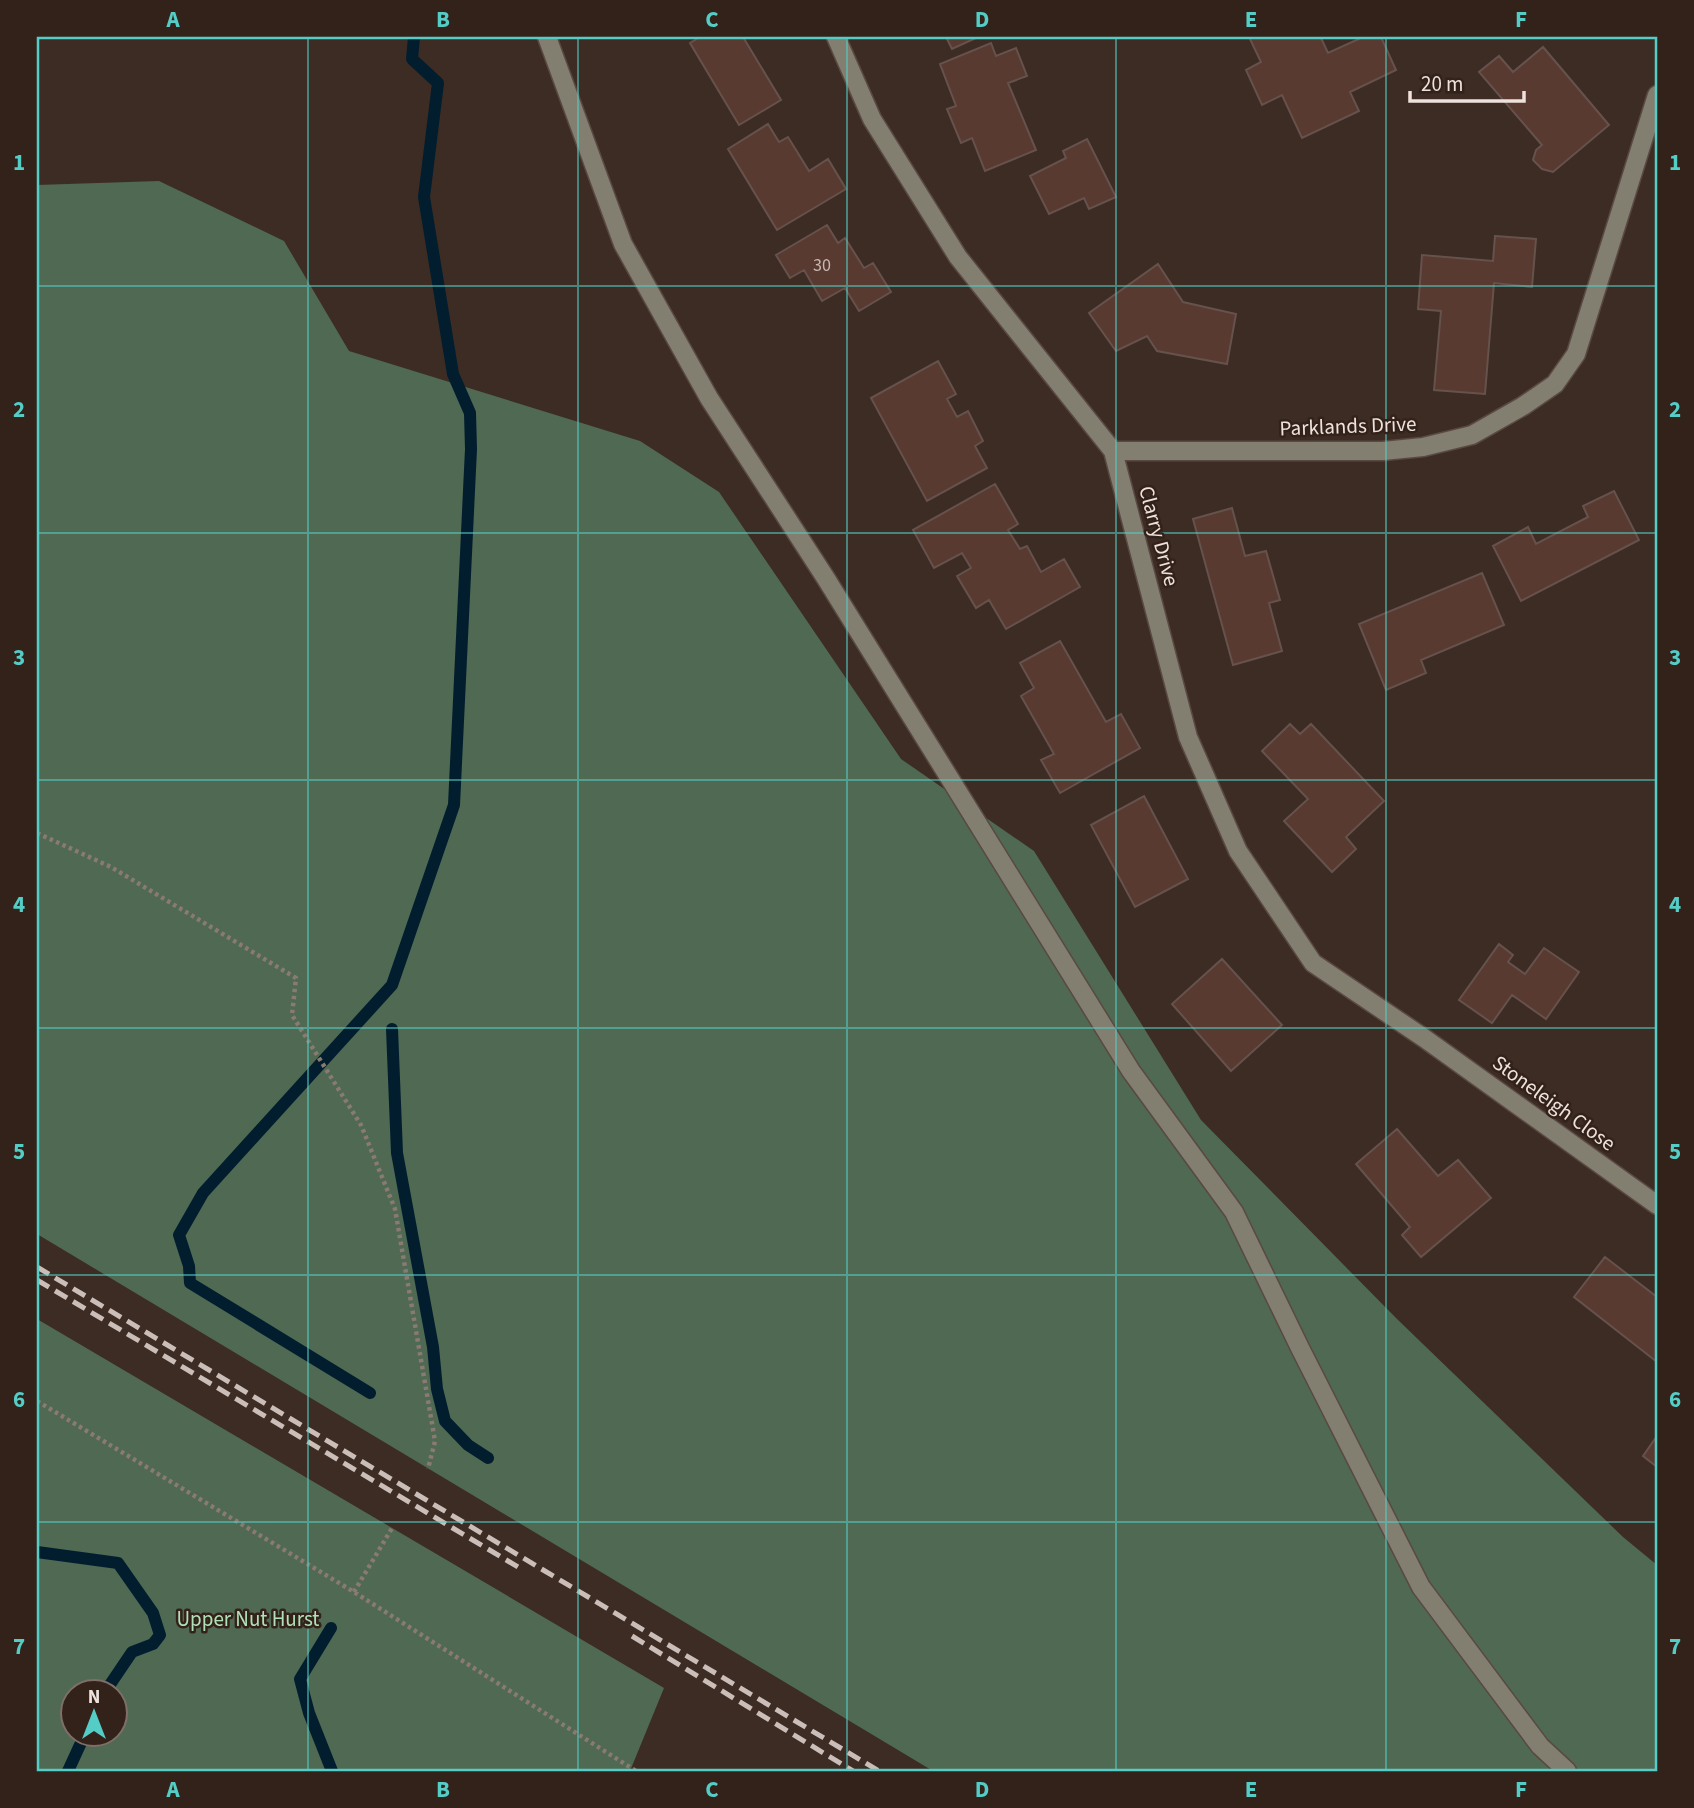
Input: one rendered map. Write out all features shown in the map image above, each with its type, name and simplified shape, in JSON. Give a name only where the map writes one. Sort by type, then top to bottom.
[{"type":"street","points":[[547,37],[623,244],[709,398],[825,577],[1131,1070],[1234,1212],[1421,1587],[1540,1746],[1567,1771]]},
{"type":"street","name":"Clarry Drive","points":[[836,37],[872,119],[958,257],[1113,451],[1188,737],[1238,851],[1313,963],[1424,1038]]},
{"type":"street","name":"Parklands Drive","points":[[1113,451],[1382,451],[1423,447],[1472,435],[1523,406],[1555,384],[1576,354],[1657,95]]},
{"type":"street","name":"Stoneleigh Close","points":[[1424,1038],[1657,1205]]},
{"type":"path","points":[[37,833],[111,867],[296,978],[292,1015],[361,1125],[395,1209],[435,1441],[428,1469]]},
{"type":"path","points":[[37,1401],[354,1592],[636,1771]]},
{"type":"path","points":[[354,1592],[392,1528]]},
{"type":"green space","points":[[159,181],[284,241],[349,351],[640,441],[719,492],[901,759],[1034,851],[1201,1120],[1397,1319],[1623,1537],[1657,1565],[1657,1771],[933,1771],[37,1234],[37,185]]},
{"type":"green space","name":"Upper Nut Hurst","points":[[37,1319],[664,1688],[630,1771],[37,1771]]},
{"type":"building","points":[[700,37],[743,37],[781,100],[739,125],[690,43]]},
{"type":"building","points":[[946,37],[978,37],[952,49]]},
{"type":"building","points":[[1249,37],[1325,37],[1321,38],[1328,53],[1363,37],[1381,37],[1396,70],[1350,92],[1359,111],[1302,138],[1282,95],[1262,105],[1246,70],[1261,62]]},
{"type":"building","points":[[991,43],[996,56],[1016,48],[1027,76],[1008,83],[1036,150],[985,171],[972,138],[961,143],[947,109],[956,106],[940,64]]},
{"type":"building","points":[[1543,47],[1609,125],[1553,172],[1542,169],[1533,160],[1536,150],[1542,145],[1479,72],[1499,56],[1513,72]]},
{"type":"building","points":[[768,124],[779,142],[788,137],[809,171],[828,159],[846,189],[777,230],[728,149]]},
{"type":"building","points":[[1087,139],[1116,197],[1089,209],[1084,198],[1049,214],[1030,176],[1066,158],[1063,151]]},
{"type":"building","points":[[827,225],[838,243],[845,238],[864,268],[873,263],[891,292],[859,311],[845,288],[822,301],[804,270],[790,278],[776,255]]},
{"type":"building","points":[[1495,236],[1536,239],[1532,287],[1494,283],[1485,394],[1434,390],[1441,311],[1418,309],[1422,255],[1493,261]]},
{"type":"building","points":[[1158,264],[1183,302],[1236,314],[1227,364],[1157,351],[1147,336],[1116,351],[1089,313]]},
{"type":"building","points":[[938,361],[956,394],[947,399],[957,417],[968,411],[983,441],[975,446],[987,468],[927,501],[871,398]]},
{"type":"building","points":[[995,484],[1018,524],[1008,530],[1020,549],[1027,546],[1041,572],[1064,559],[1080,587],[1006,629],[989,600],[976,608],[957,576],[971,568],[962,553],[934,568],[913,530]]},
{"type":"building","points":[[1614,491],[1639,540],[1521,601],[1493,546],[1528,527],[1536,544],[1588,517],[1583,506]]},
{"type":"building","points":[[1232,508],[1245,556],[1266,551],[1280,600],[1269,603],[1282,651],[1233,665],[1193,519]]},
{"type":"building","points":[[1482,573],[1504,625],[1421,660],[1426,673],[1386,690],[1359,624]]},
{"type":"building","points":[[1060,641],[1106,722],[1121,714],[1140,748],[1060,793],[1041,760],[1054,754],[1021,696],[1034,688],[1020,663]]},
{"type":"building","points":[[1290,724],[1300,734],[1311,724],[1384,801],[1346,837],[1356,849],[1332,872],[1284,821],[1308,799],[1262,751]]},
{"type":"building","points":[[1144,796],[1188,879],[1135,907],[1091,825]]},
{"type":"building","points":[[1499,944],[1513,955],[1508,962],[1525,974],[1544,948],[1579,972],[1546,1019],[1512,995],[1492,1023],[1459,1000]]},
{"type":"building","points":[[1222,959],[1282,1025],[1231,1071],[1172,1004]]},
{"type":"building","points":[[1397,1129],[1438,1176],[1458,1160],[1491,1198],[1421,1257],[1402,1235],[1410,1227],[1356,1164]]},
{"type":"building","points":[[1605,1257],[1657,1297],[1657,1362],[1574,1297]]},
{"type":"building","points":[[1657,1436],[1657,1467],[1643,1456]]},
{"type":"waterway","points":[[370,1393],[190,1283],[189,1266],[179,1235],[203,1193],[392,985],[454,805],[471,449],[470,413],[453,374],[424,197],[438,83],[412,59],[414,37]]},
{"type":"waterway","points":[[392,1029],[397,1153],[433,1347],[437,1389],[445,1421],[468,1445],[488,1458]]},
{"type":"waterway","points":[[37,1552],[118,1563],[153,1613],[160,1635],[153,1644],[132,1652],[114,1678]]},
{"type":"waterway","points":[[331,1628],[300,1679],[309,1713],[332,1771]]},
{"type":"waterway","points":[[68,1771],[79,1748]]},
{"type":"railway","points":[[37,1267],[879,1771]]},
{"type":"railway","points":[[37,1280],[518,1567]]},
{"type":"railway","points":[[632,1636],[853,1771]]}]
